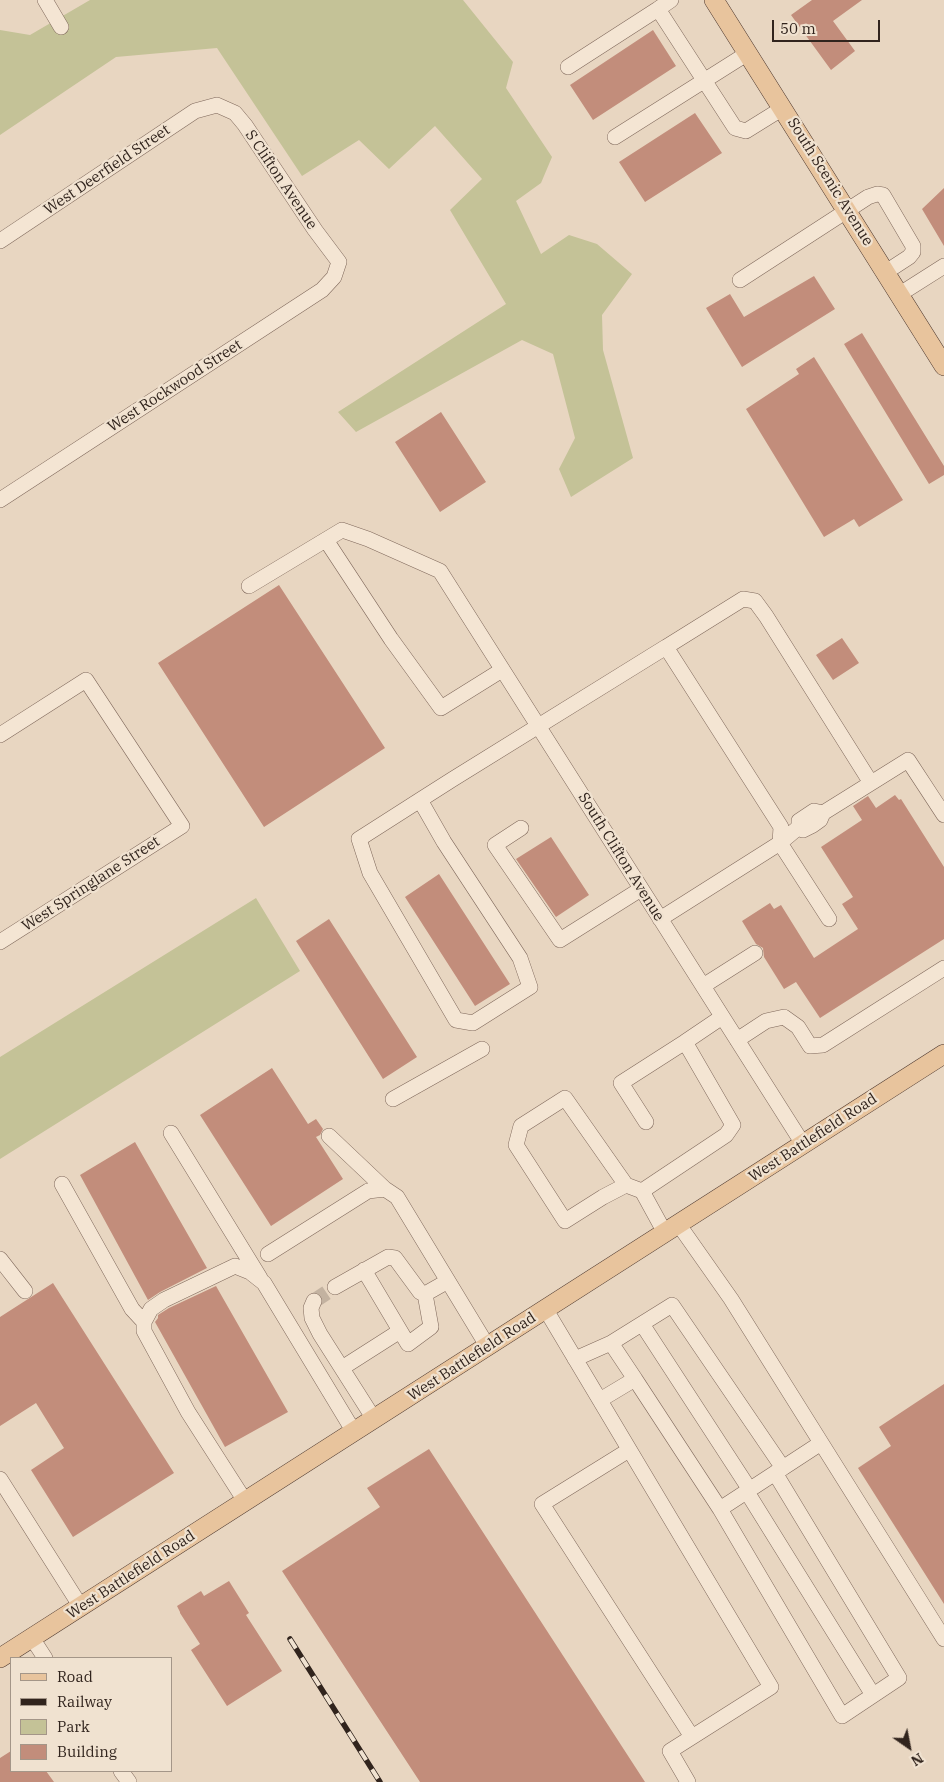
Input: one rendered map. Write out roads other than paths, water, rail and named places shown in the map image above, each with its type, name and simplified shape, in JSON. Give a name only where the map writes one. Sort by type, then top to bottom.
[{"type":"main road","name":"South Scenic Avenue","points":[[714,0],[944,366]]},
{"type":"main road","name":"West Battlefield Road","points":[[0,1658],[944,1054]]},
{"type":"street","points":[[45,0],[62,27]]},
{"type":"street","points":[[568,67],[671,0]]},
{"type":"street","points":[[658,9],[735,128],[746,131],[783,108]]},
{"type":"street","points":[[615,137],[748,53]]},
{"type":"street","name":"West Deerfield Street","points":[[0,241],[195,111],[217,105]]},
{"type":"street","name":"S Clifton Avenue","points":[[217,105],[234,113],[244,125],[339,262]]},
{"type":"street","points":[[740,280],[877,194],[883,195],[913,246],[913,252],[909,257],[886,272]]},
{"type":"street","name":"West Rockwood Street","points":[[0,500],[322,290],[334,277],[339,262]]},
{"type":"street","points":[[900,294],[944,266]]},
{"type":"street","name":"South Clifton Avenue","points":[[326,540],[342,530],[368,539],[440,571],[803,1144]]},
{"type":"street","points":[[249,586],[326,540],[391,639],[441,708],[502,670]]},
{"type":"street","points":[[420,800],[444,842],[520,958],[530,987],[473,1023],[456,1020],[370,872],[359,839],[420,800],[538,726],[743,599],[755,601],[766,616],[872,783]]},
{"type":"street","points":[[666,647],[781,827],[780,843],[829,919]]},
{"type":"street","name":"West Springlane Street","points":[[0,735],[86,680],[182,826],[0,942]]},
{"type":"street","points":[[660,919],[780,843],[799,827],[803,830],[813,825],[820,820],[823,813],[908,760],[944,815]]},
{"type":"street","points":[[521,828],[495,845],[560,940],[641,889]]},
{"type":"street","points":[[703,986],[755,953]]},
{"type":"street","points":[[737,1040],[766,1021],[784,1017],[798,1027],[810,1046],[823,1045],[944,968]]},
{"type":"street","points":[[646,1122],[621,1083],[686,1042],[722,1016]]},
{"type":"street","points":[[642,1191],[726,1135],[733,1125],[686,1042]]},
{"type":"street","points":[[393,1099],[482,1049]]},
{"type":"street","points":[[626,1185],[603,1196],[565,1221],[516,1145],[521,1126],[565,1098],[626,1185],[642,1191],[731,1300],[944,1639]]},
{"type":"street","points":[[171,1133],[354,1432]]},
{"type":"street","points":[[329,1136],[385,1189],[397,1197],[488,1347]]},
{"type":"street","points":[[62,1184],[132,1309],[144,1322]]},
{"type":"street","points":[[268,1254],[368,1191],[385,1189]]},
{"type":"street","points":[[335,1287],[388,1257],[395,1258],[420,1292],[425,1294]]},
{"type":"street","points":[[0,1259],[25,1292]]},
{"type":"street","points":[[245,1502],[188,1412],[144,1331],[144,1322],[151,1310],[164,1300],[235,1266],[250,1272],[264,1283]]},
{"type":"street","points":[[364,1270],[408,1344],[431,1327],[425,1294]]},
{"type":"street","points":[[425,1294],[448,1281]]},
{"type":"street","points":[[314,1301],[310,1308],[312,1318],[374,1419]]},
{"type":"street","points":[[575,1360],[611,1344],[672,1305],[779,1471],[899,1678],[842,1716],[720,1509],[611,1344]]},
{"type":"street","points":[[546,1310],[770,1687],[670,1751],[688,1782]]},
{"type":"street","points":[[642,1324],[748,1491],[873,1695]]},
{"type":"street","points":[[340,1365],[400,1331]]},
{"type":"street","points":[[600,1400],[635,1379]]},
{"type":"street","points":[[720,1509],[821,1443]]},
{"type":"street","points":[[629,1450],[542,1504],[692,1737]]},
{"type":"street","points":[[0,1479],[81,1607]]},
{"type":"street","points":[[32,1638],[45,1657]]},
{"type":"tunnel","points":[[314,1301],[335,1287]]},
{"type":"railway","points":[[290,1639],[380,1782]]}]
